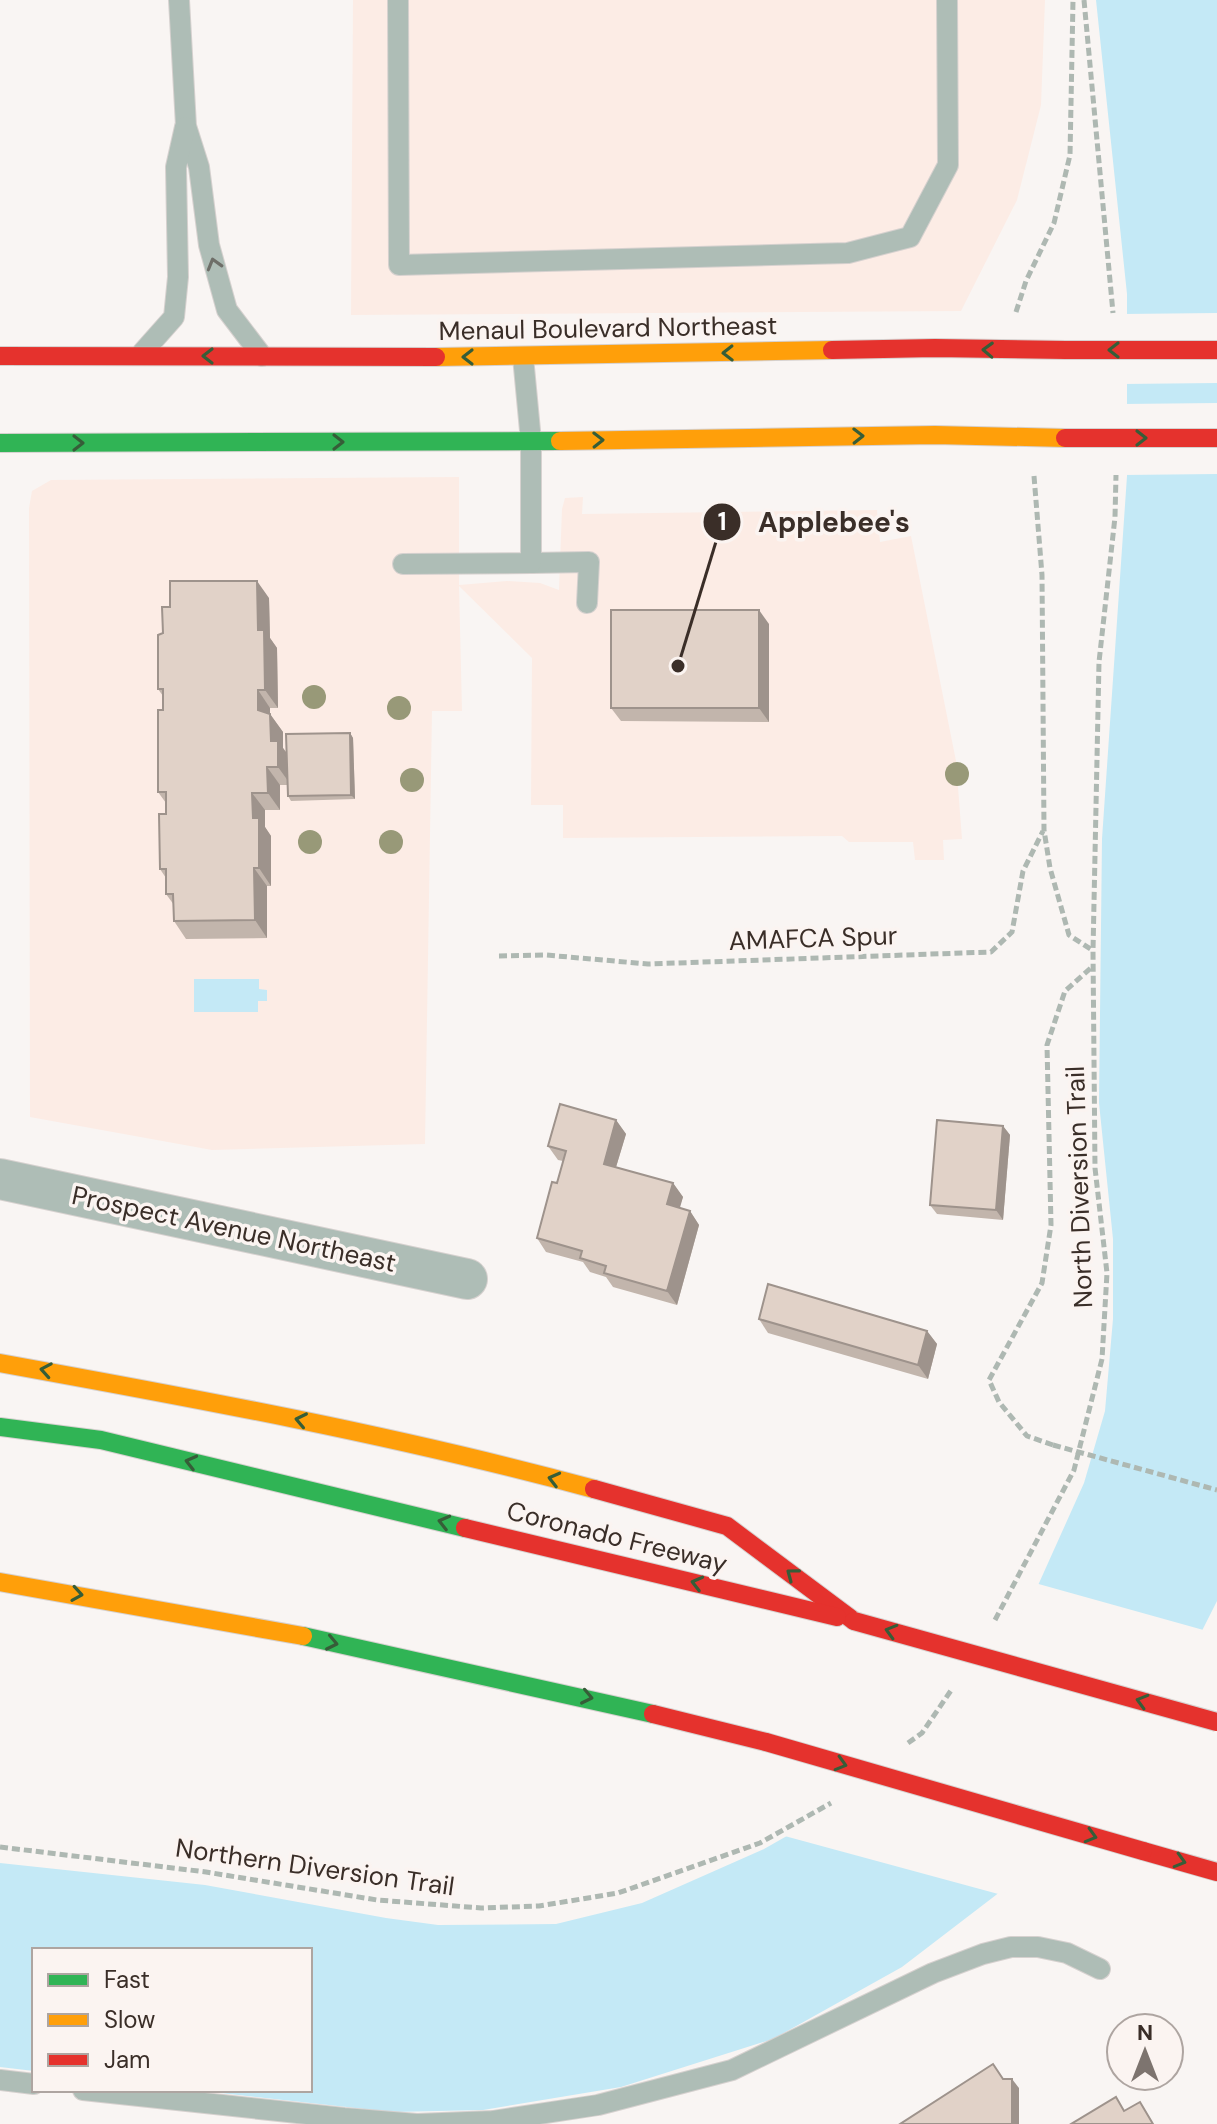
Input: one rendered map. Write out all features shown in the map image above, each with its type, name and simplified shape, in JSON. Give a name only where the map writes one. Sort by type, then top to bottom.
[{"type":"main road","name":"Menaul Boulevard Northeast","points":[[0,356],[523,357],[935,348],[1217,350]]},
{"type":"main road","points":[[0,443],[531,441],[935,435],[1217,438]]},
{"type":"main road","points":[[0,1363],[205,1400],[389,1439],[556,1479],[727,1526],[854,1621]]},
{"type":"main road","name":"Coronado Freeway","points":[[0,1427],[101,1440],[854,1621],[1217,1722]]},
{"type":"main road","points":[[0,1582],[191,1613],[626,1706],[766,1742],[1217,1872]]},
{"type":"street","name":"Prospect Avenue Northeast","points":[[0,1179],[467,1279]]},
{"type":"lane","points":[[179,0],[186,123],[199,167],[209,245],[227,310],[262,356]]},
{"type":"lane","points":[[398,0],[399,265],[848,253],[910,237],[948,165],[947,0]]},
{"type":"lane","points":[[140,356],[174,317],[178,277],[176,167],[186,123]]},
{"type":"lane","points":[[523,357],[531,441],[531,563]]},
{"type":"lane","points":[[403,564],[589,562],[587,603]]},
{"type":"lane","points":[[102,2092],[417,2124],[493,2121],[598,2105],[732,2070],[933,1973],[983,1954],[1011,1947],[1038,1947],[1067,1953],[1100,1969]]},
{"type":"lane","points":[[0,2080],[32,2084]]},
{"type":"path","name":"AMAFCA Spur","points":[[499,956],[546,955],[648,964],[991,952],[1012,932],[1023,871],[1044,830]]},
{"type":"path","name":"North Diversion Trail","points":[[995,1621],[1074,1470],[1102,1359],[1107,1273],[1095,1168],[1093,951]]},
{"type":"path","points":[[1094,966],[1065,991],[1047,1045],[1051,1225],[1042,1283],[989,1380],[999,1402],[1027,1436],[1217,1490]]},
{"type":"path","points":[[897,1752],[922,1733],[955,1685]]},
{"type":"path","name":"Northern Diversion Trail","points":[[0,1847],[206,1872],[377,1900],[481,1908],[539,1906],[618,1893],[760,1843],[836,1800]]},
{"type":"shaded area","points":[[353,0],[1045,0],[1041,105],[1017,200],[961,311],[351,315]]},
{"type":"shaded area","points":[[459,477],[459,585],[507,581],[540,583],[559,590],[565,498],[583,497],[582,514],[877,510],[880,542],[911,536],[956,761],[962,839],[943,840],[944,860],[915,860],[913,842],[849,842],[842,836],[563,838],[563,805],[531,805],[532,658],[459,586],[462,711],[432,711],[425,1144],[212,1150],[30,1117],[29,508],[32,491],[51,480]]},
{"type":"water","points":[[1096,0],[1217,0],[1217,1601],[1152,1730],[1106,1801],[996,1895],[902,1967],[773,2039],[621,2087],[483,2110],[392,2112],[212,2092],[312,2092],[312,1948],[32,1948],[32,2071],[0,2067],[0,1863],[205,1885],[438,1925],[556,1924],[642,1903],[764,1849],[873,1787],[956,1723],[1017,1632],[1084,1483],[1105,1411],[1113,1319],[1113,1239],[1099,1103],[1102,839],[1127,476],[1127,294]]},
{"type":"water","points":[[194,979],[259,979],[259,989],[267,990],[267,1001],[258,1001],[258,1012],[194,1012]]},
{"type":"pier","points":[[1217,313],[1217,383],[1123,384],[1123,314]]},
{"type":"pier","points":[[1217,403],[1217,474],[1123,475],[1123,404]]},
{"type":"pier","points":[[1035,1583],[1207,1631],[1156,1732],[1109,1803],[1002,1895],[781,1835],[870,1784],[953,1720],[1014,1630]]},
{"type":"building","points":[[170,581],[257,581],[258,630],[264,630],[265,690],[258,690],[258,710],[270,714],[271,741],[278,741],[278,767],[267,767],[268,793],[252,793],[253,818],[259,818],[259,868],[254,868],[255,920],[174,921],[173,894],[166,894],[166,869],[160,869],[159,814],[166,814],[166,792],[158,792],[158,710],[163,710],[163,689],[158,689],[158,635],[163,633],[162,607],[170,607]]},
{"type":"building","points":[[611,610],[759,610],[759,708],[611,708]]},
{"type":"building","points":[[350,733],[351,795],[288,796],[286,734]]},
{"type":"building","points":[[560,1104],[616,1120],[604,1164],[673,1183],[667,1204],[690,1211],[667,1291],[604,1273],[606,1266],[580,1258],[582,1251],[537,1238],[552,1182],[557,1183],[566,1151],[548,1146]]},
{"type":"building","points":[[937,1120],[1003,1126],[996,1210],[930,1205]]},
{"type":"building","points":[[768,1284],[927,1331],[918,1365],[759,1319]]},
{"type":"building","points":[[993,2064],[1003,2079],[1012,2079],[1012,2124],[900,2124]]},
{"type":"building","points":[[1116,2097],[1124,2111],[1140,2102],[1153,2124],[1071,2124]]},
{"type":"traffic: fast","points":[[0,443],[560,441]]},
{"type":"traffic: fast","points":[[0,1427],[101,1440],[465,1528]]},
{"type":"traffic: fast","points":[[303,1636],[653,1714]]},
{"type":"traffic: slow","points":[[436,357],[832,350]]},
{"type":"traffic: slow","points":[[560,441],[935,435],[1065,438]]},
{"type":"traffic: slow","points":[[0,1363],[373,1435],[594,1489]]},
{"type":"traffic: slow","points":[[0,1582],[303,1636]]},
{"type":"traffic: jam","points":[[832,350],[1066,350]]},
{"type":"traffic: jam","points":[[1066,350],[1217,350]]},
{"type":"traffic: jam","points":[[0,356],[436,357]]},
{"type":"traffic: jam","points":[[1065,438],[1217,438]]},
{"type":"traffic: jam","points":[[594,1489],[727,1526],[854,1621]]},
{"type":"traffic: jam","points":[[465,1528],[837,1617]]},
{"type":"traffic: jam","points":[[854,1621],[1217,1722]]},
{"type":"traffic: jam","points":[[653,1714],[766,1742]]},
{"type":"traffic: jam","points":[[766,1742],[1143,1851]]},
{"type":"traffic: jam","points":[[1143,1851],[1217,1872]]},
{"type":"place","name":"Applebee's","points":[[678,666]]}]
